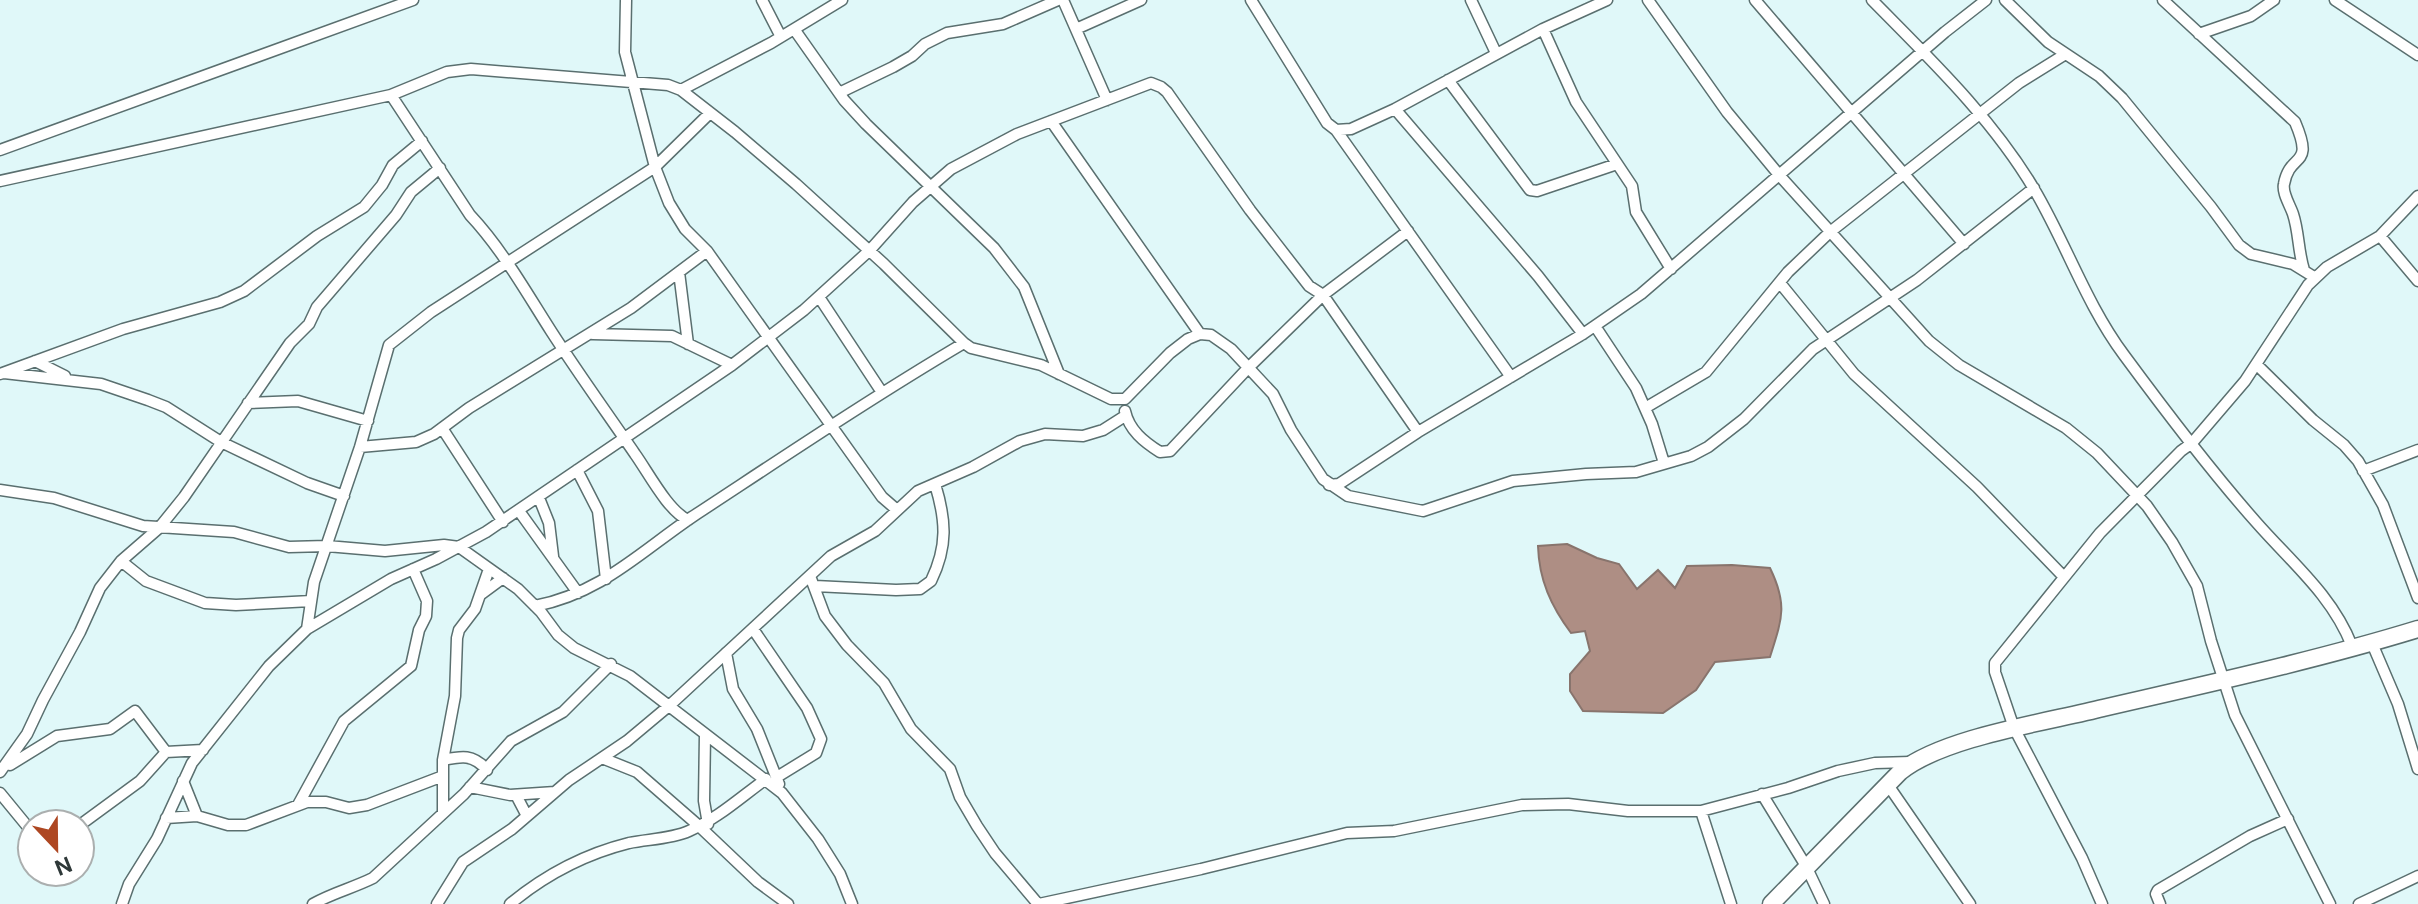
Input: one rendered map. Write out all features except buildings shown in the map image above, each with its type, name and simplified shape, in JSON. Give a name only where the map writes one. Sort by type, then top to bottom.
[{"type":"main road","points":[[1771,904],[1888,785],[1913,762],[1932,753],[2014,728],[2418,629]]},
{"type":"street","points":[[0,150],[413,0]]},
{"type":"street","points":[[626,0],[625,52],[655,167],[669,203],[685,229],[707,251],[882,497],[897,510]]},
{"type":"street","points":[[762,0],[781,37]]},
{"type":"street","points":[[681,90],[781,37],[826,4],[842,0]]},
{"type":"street","points":[[839,93],[893,67],[925,44],[947,33],[1003,24],[1060,0],[1107,100]]},
{"type":"street","points":[[1076,29],[1141,0]]},
{"type":"street","points":[[1251,0],[1327,123],[1336,130],[1511,377]]},
{"type":"street","points":[[1471,0],[1496,53]]},
{"type":"street","points":[[1336,130],[1351,129],[1395,109],[1496,53],[1607,0]]},
{"type":"street","points":[[1648,0],[1727,112],[1780,176],[1939,349],[1959,365],[2066,428],[2097,453],[2137,494],[2172,542],[2197,586],[2235,715],[2330,904]]},
{"type":"street","points":[[1755,0],[1964,244]]},
{"type":"street","points":[[1872,0],[1980,114],[2010,153],[2034,188],[2084,291],[2121,351],[2256,523],[2330,604],[2352,646]]},
{"type":"street","points":[[1329,485],[1339,484],[1418,432],[1583,334],[1641,294],[1986,0]]},
{"type":"street","points":[[2005,0],[2048,42],[2099,76],[2122,98],[2239,245],[2251,254],[2304,270],[2314,277]]},
{"type":"street","points":[[2163,0],[2295,122],[2305,146],[2284,182],[2283,192],[2296,225],[2298,252],[2304,270]]},
{"type":"street","points":[[2199,34],[2251,16],[2274,0]]},
{"type":"street","points":[[2335,0],[2418,55]]},
{"type":"street","points":[[794,29],[839,93],[866,124],[994,248],[1024,287],[1059,374]]},
{"type":"street","points":[[1543,29],[1576,102],[1632,186],[1636,212],[1671,269]]},
{"type":"street","points":[[2042,66],[2048,42]]},
{"type":"street","points":[[1645,408],[1706,372],[1780,283],[1830,232],[2042,66],[2064,55]]},
{"type":"street","points":[[0,181],[391,95],[447,72],[471,69],[668,85],[681,90],[784,173],[870,250],[971,348],[1041,365],[1111,399],[1125,399]]},
{"type":"street","points":[[1448,80],[1530,190],[1537,191],[1617,164]]},
{"type":"street","points":[[122,904],[129,884],[157,839],[183,781],[203,750],[269,666],[307,629],[391,579],[503,522],[732,365],[819,297],[870,250],[913,202],[951,169],[1017,134],[1151,83],[1161,87],[1309,286],[1323,295],[1418,432]]},
{"type":"street","points":[[391,95],[662,493],[681,517],[688,520]]},
{"type":"street","points":[[1395,109],[1538,276],[1583,334]]},
{"type":"street","points":[[307,629],[314,582],[360,447],[389,345],[431,312],[655,167],[710,113]]},
{"type":"street","points":[[1051,121],[1200,334]]},
{"type":"street","points":[[2,374],[123,329],[220,302],[244,291],[317,236],[364,207],[393,165],[422,141]]},
{"type":"street","points":[[0,772],[27,734],[100,588],[121,561],[159,528],[333,287],[396,215],[411,192],[440,168]]},
{"type":"street","points":[[1408,231],[1323,295],[1248,368],[1170,451],[1160,452],[1134,431],[1125,416],[1125,399],[1170,353],[1200,334],[1211,335],[1231,349],[1248,368],[1273,394],[1291,430],[1329,485],[1348,496],[1423,511],[1513,481],[1573,474],[1636,472],[1691,456],[1732,429],[1795,365],[1890,299],[2034,188]]},
{"type":"street","points":[[2102,904],[2082,858],[2014,728],[1995,672],[1995,663],[2063,576],[2137,494],[2222,411],[2257,365],[2314,277],[2380,236],[2418,196]]},
{"type":"street","points":[[2380,236],[2418,281]]},
{"type":"street","points":[[360,447],[416,442],[442,428],[562,348],[592,334],[707,251]]},
{"type":"street","points":[[679,272],[688,344]]},
{"type":"street","points":[[1780,283],[1854,374],[1977,487],[2063,576]]},
{"type":"street","points":[[819,297],[881,391]]},
{"type":"street","points":[[1595,326],[1636,388],[1664,463]]},
{"type":"street","points":[[592,334],[672,336],[732,365]]},
{"type":"street","points":[[535,606],[564,600],[606,579],[688,520],[881,391],[964,343]]},
{"type":"street","points":[[35,361],[72,379]]},
{"type":"street","points":[[2257,365],[2313,420],[2344,445],[2363,471],[2383,505],[2418,598]]},
{"type":"street","points":[[2,374],[101,384],[166,407],[221,442],[269,462],[307,483],[344,496]]},
{"type":"street","points":[[248,403],[298,401],[368,421]]},
{"type":"street","points":[[437,904],[463,862],[512,829],[555,792],[670,705],[753,629],[812,581],[831,556],[875,531],[918,491],[1020,441],[1045,434],[1083,436],[1103,430],[1125,416]]},
{"type":"street","points":[[442,428],[503,522]]},
{"type":"street","points":[[2363,471],[2418,450]]},
{"type":"street","points":[[577,470],[598,511],[606,579]]},
{"type":"street","points":[[812,581],[896,590],[920,589],[931,581],[945,517],[935,484]]},
{"type":"street","points":[[0,490],[79,504],[143,526],[234,532],[289,547],[327,546],[385,551],[444,545],[459,547],[503,578],[535,606],[558,635],[574,648],[611,664],[670,705],[705,735],[772,778]]},
{"type":"street","points":[[0,497],[22,493]]},
{"type":"street","points":[[539,498],[549,523],[553,556]]},
{"type":"street","points":[[519,511],[578,593]]},
{"type":"street","points":[[121,561],[146,581],[205,603],[236,605],[311,601]]},
{"type":"street","points":[[298,805],[344,721],[411,666],[419,630],[426,616],[427,601],[413,569]]},
{"type":"street","points":[[443,812],[443,760],[455,696],[457,638],[459,630],[475,609],[489,569]]},
{"type":"street","points":[[480,595],[503,578]]},
{"type":"street","points":[[812,581],[825,616],[847,645],[884,683],[911,729],[950,769],[960,797],[977,826],[995,853],[1039,904],[1347,833],[1394,831],[1522,805],[1568,804],[1628,811],[1701,811],[1838,771],[1875,763],[1913,762]]},
{"type":"street","points":[[510,904],[530,886],[606,850],[687,833],[816,753],[821,739],[807,708],[753,629]]},
{"type":"street","points":[[2371,641],[2398,704],[2418,769]]},
{"type":"street","points":[[726,653],[733,689],[757,729],[772,778],[818,839],[840,874],[852,904]]},
{"type":"street","points":[[313,904],[333,892],[373,878],[470,787],[511,741],[563,712],[611,664]]},
{"type":"street","points":[[0,772],[57,736],[110,729],[135,711],[166,752]]},
{"type":"street","points":[[704,823],[705,735]]},
{"type":"street","points":[[96,813],[140,781],[166,752],[203,750]]},
{"type":"street","points":[[443,760],[466,755],[478,760],[487,770]]},
{"type":"street","points":[[602,758],[637,772],[704,823],[712,837],[758,882],[788,904]]},
{"type":"street","points":[[166,818],[197,816],[228,825],[246,825],[298,805],[326,802],[349,808],[367,805],[443,776]]},
{"type":"street","points":[[183,781],[197,816]]},
{"type":"street","points":[[308,785],[326,802]]},
{"type":"street","points":[[1888,785],[1970,904]]},
{"type":"street","points":[[470,787],[516,795],[555,792]]},
{"type":"street","points":[[0,793],[16,812]]},
{"type":"street","points":[[1762,794],[1806,866],[1824,904]]},
{"type":"street","points":[[516,795],[527,816]]},
{"type":"street","points":[[1701,811],[1731,904]]},
{"type":"street","points":[[2160,904],[2156,894],[2158,890],[2250,836],[2288,819]]},
{"type":"street","points":[[2359,904],[2418,876]]},
{"type":"shaded area","points":[[1567,544],[1619,564],[1637,589],[1658,570],[1675,588],[1687,566],[1770,568],[1779,592],[1781,612],[1770,657],[1715,662],[1696,690],[1663,713],[1583,711],[1570,691],[1570,674],[1590,651],[1585,631],[1571,633],[1564,623],[1547,592],[1539,558],[1538,546]]}]
